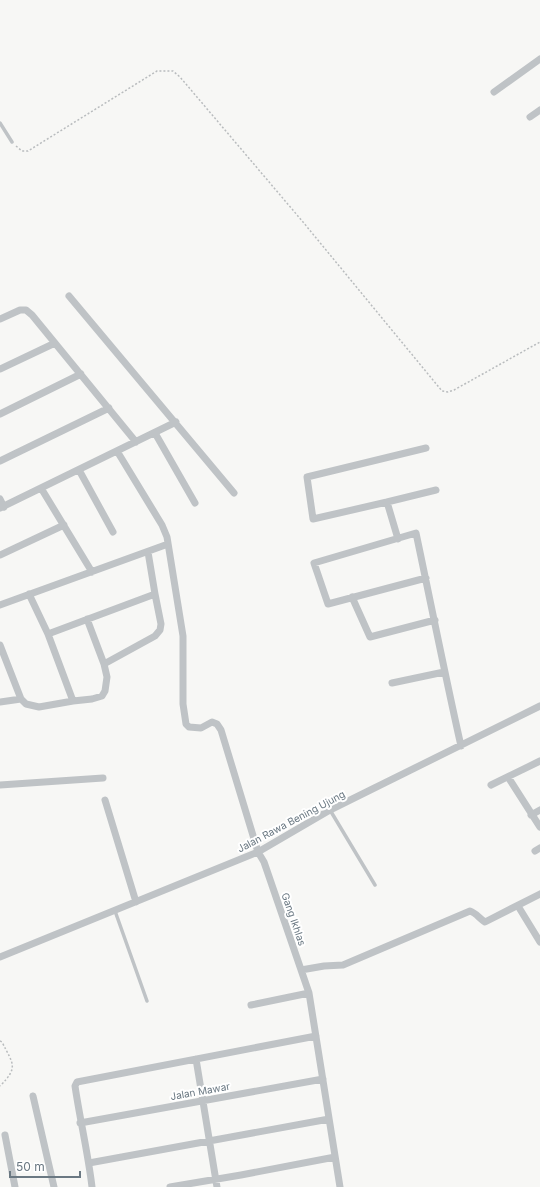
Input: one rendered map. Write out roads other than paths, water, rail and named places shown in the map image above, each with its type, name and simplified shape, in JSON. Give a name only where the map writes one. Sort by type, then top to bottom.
[{"type":"street","points":[[494,92],[540,58]]},
{"type":"street","points":[[530,116],[540,110]]},
{"type":"street","points":[[69,296],[234,493]]},
{"type":"street","points":[[0,319],[20,310],[26,310],[32,315],[136,442]]},
{"type":"street","points":[[0,369],[55,342]]},
{"type":"street","points":[[0,414],[81,374]]},
{"type":"street","points":[[0,461],[109,408]]},
{"type":"street","points":[[0,499],[2,508],[176,422]]},
{"type":"street","points":[[155,433],[195,503]]},
{"type":"street","points":[[426,448],[307,477],[313,519],[436,490]]},
{"type":"street","points":[[0,605],[168,544],[162,525],[117,451]]},
{"type":"street","points":[[79,470],[113,532]]},
{"type":"street","points":[[41,488],[92,572]]},
{"type":"street","points":[[387,502],[398,539]]},
{"type":"street","points":[[0,555],[64,525]]},
{"type":"street","points":[[426,578],[328,604],[314,563],[416,533],[426,578],[435,620],[444,672],[461,746]]},
{"type":"street","name":"Gang Ikhlas","points":[[168,544],[182,636],[183,704],[186,724],[189,727],[201,728],[212,722],[217,724],[221,730],[258,852],[264,862],[309,992],[340,1187]]},
{"type":"street","points":[[104,664],[156,636],[160,630],[161,624],[148,552]]},
{"type":"street","points":[[29,594],[48,634],[73,701]]},
{"type":"street","points":[[48,634],[155,594]]},
{"type":"street","points":[[352,597],[370,637],[435,620]]},
{"type":"street","points":[[0,645],[21,699],[26,704],[39,707],[92,699],[102,696],[107,677],[104,664],[87,619]]},
{"type":"street","points":[[392,683],[444,672]]},
{"type":"street","points":[[0,702],[21,699]]},
{"type":"street","name":"Jalan Rawa Bening Ujung","points":[[0,957],[258,852],[330,810],[540,706]]},
{"type":"street","points":[[491,785],[540,761]]},
{"type":"street","points":[[508,777],[540,827]]},
{"type":"street","points":[[0,785],[102,778]]},
{"type":"street","points":[[105,800],[136,902]]},
{"type":"street","points":[[531,815],[540,810]]},
{"type":"street","points":[[301,970],[324,966],[343,965],[470,911],[475,912],[481,920],[485,922],[540,894]]},
{"type":"street","points":[[518,906],[540,942]]},
{"type":"street","points":[[251,1005],[309,992]]},
{"type":"street","points":[[92,1187],[89,1163],[80,1123],[75,1086],[77,1082],[316,1036]]},
{"type":"street","points":[[196,1059],[217,1183]]},
{"type":"street","name":"Jalan Mawar","points":[[80,1123],[323,1079]]},
{"type":"street","points":[[33,1096],[54,1187]]},
{"type":"street","points":[[89,1163],[329,1119]]},
{"type":"street","points":[[5,1135],[15,1187]]},
{"type":"street","points":[[170,1187],[217,1183],[335,1157]]},
{"type":"lane","points":[[0,123],[12,142]]},
{"type":"lane","points":[[330,810],[375,884]]},
{"type":"lane","points":[[115,911],[147,1001]]}]
